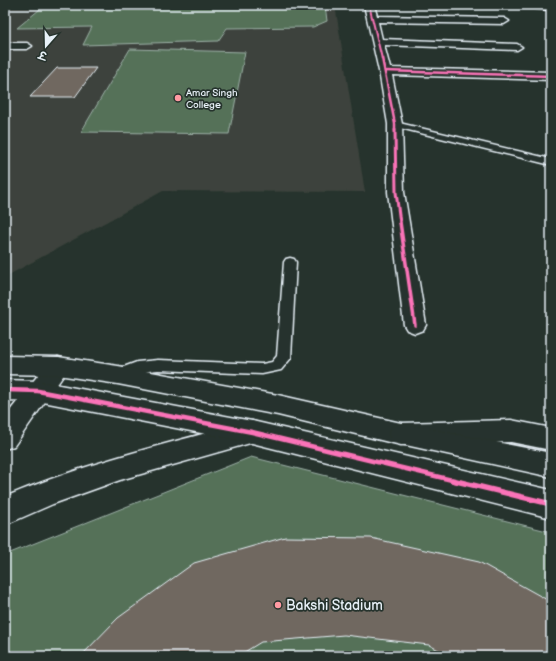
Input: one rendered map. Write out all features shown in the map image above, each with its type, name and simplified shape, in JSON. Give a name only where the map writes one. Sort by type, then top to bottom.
[{"type":"street","points":[[368,5],[386,71],[395,124],[396,192],[415,325]]},
{"type":"street","points":[[529,5],[551,7]]},
{"type":"street","points":[[500,10],[517,47],[539,76]]},
{"type":"street","points":[[373,19],[507,28]]},
{"type":"street","points":[[379,42],[517,47]]},
{"type":"street","points":[[5,46],[27,46]]},
{"type":"street","points":[[386,71],[551,76]]},
{"type":"street","points":[[5,365],[58,366],[118,375],[278,405],[401,434],[551,466]]},
{"type":"street","points":[[5,438],[38,390],[58,366]]},
{"type":"street","points":[[5,390],[38,390],[252,432],[551,504]]},
{"type":"street","points":[[401,434],[511,431],[551,439]]},
{"type":"street","points":[[5,511],[46,493],[120,468],[252,432]]},
{"type":"lane","points":[[395,124],[551,162]]},
{"type":"lane","points":[[118,375],[148,365],[262,369],[276,366],[284,358],[290,262]]},
{"type":"shaded area","name":"Amar Singh College","points":[[5,5],[335,5],[365,192],[163,191],[5,277]]},
{"type":"green space","points":[[45,5],[325,5],[327,21],[313,27],[227,28],[218,41],[83,45],[92,27],[17,28]]},
{"type":"green space","points":[[130,49],[245,52],[229,134],[81,132]]},
{"type":"green space","name":"Bakshi Stadium","points":[[251,457],[551,532],[551,656],[5,656],[5,555]]},
{"type":"building","points":[[57,68],[96,68],[75,97],[30,97]]},
{"type":"building","points":[[285,537],[371,538],[479,562],[551,602],[551,656],[450,656],[429,645],[344,635],[261,642],[238,656],[81,656],[118,618],[194,563]]},
{"type":"cycle path","points":[[369,5],[385,71],[395,124],[396,192],[415,325]]},
{"type":"cycle path","points":[[385,71],[551,76]]},
{"type":"cycle path","points":[[5,390],[38,391],[252,432],[551,504]]},
{"type":"place","name":"Amar Singh College","points":[[178,98]]},
{"type":"place","name":"Bakshi Stadium","points":[[278,605]]}]
